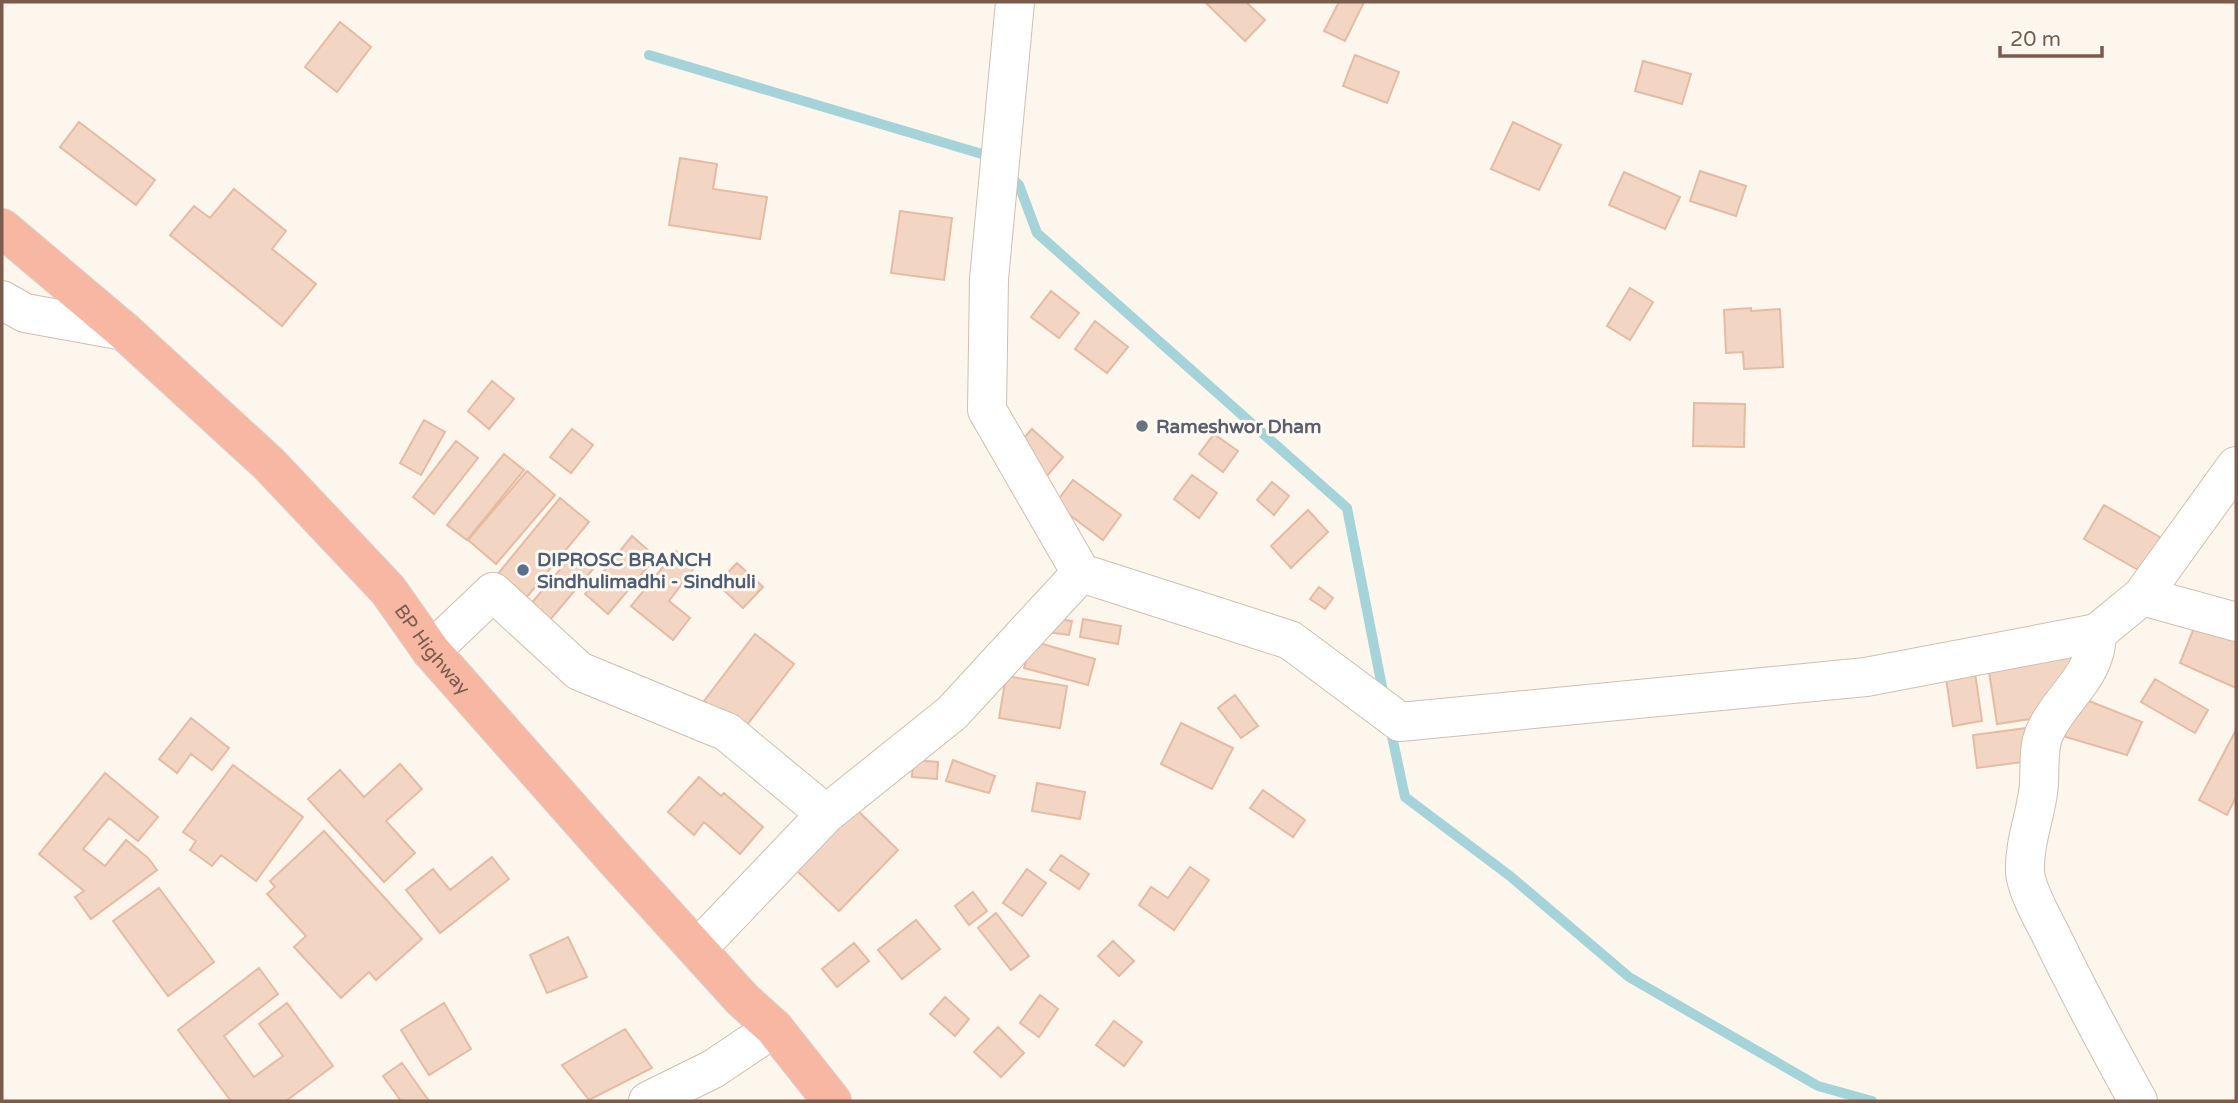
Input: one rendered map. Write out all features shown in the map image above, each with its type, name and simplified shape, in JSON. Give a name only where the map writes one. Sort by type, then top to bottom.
[{"type":"highway","name":"BP Highway","points":[[2,228],[124,331],[269,464],[388,590],[431,651],[742,999],[774,1028],[832,1101]]},
{"type":"street","points":[[1015,2],[989,279],[987,410],[1081,573],[1290,640],[1400,722],[1866,677],[2097,633],[2142,596],[2236,466]]},
{"type":"street","points":[[2,300],[25,313],[124,331]]},
{"type":"street","points":[[698,948],[826,814],[952,713],[1081,573]]},
{"type":"street","points":[[431,651],[493,592],[579,671],[727,732],[826,814]]},
{"type":"street","points":[[2142,596],[2236,622]]},
{"type":"street","points":[[2097,633],[2097,650],[2087,672],[2043,736],[2038,793],[2026,842],[2025,874],[2041,915],[2088,1011],[2138,1101]]},
{"type":"street","points":[[648,1101],[713,1069],[774,1028]]},
{"type":"building","points":[[1205,2],[1246,2],[1265,20],[1245,41]]},
{"type":"building","points":[[1339,2],[1364,2],[1345,41],[1324,31]]},
{"type":"building","points":[[340,22],[371,47],[337,92],[305,67]]},
{"type":"building","points":[[1355,55],[1399,72],[1387,103],[1343,86]]},
{"type":"building","points":[[1643,61],[1691,74],[1682,104],[1635,91]]},
{"type":"building","points":[[79,122],[155,180],[136,205],[60,147]]},
{"type":"building","points":[[1513,122],[1561,145],[1539,190],[1491,169]]},
{"type":"building","points":[[680,158],[717,164],[713,189],[767,197],[760,239],[669,225]]},
{"type":"building","points":[[1700,171],[1746,186],[1736,216],[1690,201]]},
{"type":"building","points":[[1624,172],[1680,197],[1665,229],[1609,205]]},
{"type":"building","points":[[234,189],[286,231],[272,249],[316,284],[282,326],[170,235],[194,206],[210,218]]},
{"type":"building","points":[[900,211],[952,218],[944,280],[891,273]]},
{"type":"building","points":[[1630,288],[1653,302],[1630,340],[1607,326]]},
{"type":"building","points":[[1051,291],[1079,313],[1059,338],[1031,317]]},
{"type":"building","points":[[1751,308],[1751,311],[1780,309],[1783,367],[1744,369],[1743,352],[1726,353],[1724,310]]},
{"type":"building","points":[[1095,321],[1128,347],[1107,373],[1075,349]]},
{"type":"building","points":[[492,381],[514,399],[489,429],[468,411]]},
{"type":"building","points":[[1694,403],[1745,404],[1744,447],[1693,446]]},
{"type":"building","points":[[424,420],[445,432],[421,475],[400,463]]},
{"type":"building","points":[[572,429],[593,445],[571,473],[550,457]]},
{"type":"building","points":[[1032,429],[1063,457],[1047,476],[1015,448]]},
{"type":"building","points":[[1214,434],[1238,451],[1223,472],[1199,454]]},
{"type":"building","points":[[456,441],[478,458],[434,514],[413,497]]},
{"type":"building","points":[[504,454],[524,470],[467,540],[447,525]]},
{"type":"building","points":[[527,471],[555,495],[496,564],[468,540]]},
{"type":"building","points":[[1192,475],[1217,493],[1199,518],[1174,499]]},
{"type":"building","points":[[1073,480],[1121,515],[1103,540],[1055,504]]},
{"type":"building","points":[[1272,482],[1289,496],[1274,515],[1257,500]]},
{"type":"building","points":[[560,498],[589,522],[525,599],[497,575]]},
{"type":"building","points":[[2104,505],[2172,544],[2152,578],[2084,539]]},
{"type":"building","points":[[1308,510],[1328,532],[1291,568],[1271,546]]},
{"type":"building","points":[[632,536],[656,557],[608,614],[585,594]]},
{"type":"building","points":[[676,551],[695,567],[669,601],[690,618],[673,640],[631,606]]},
{"type":"building","points":[[574,553],[593,569],[549,621],[530,605]]},
{"type":"building","points":[[737,563],[763,587],[743,608],[717,584]]},
{"type":"building","points":[[1319,587],[1333,598],[1325,609],[1310,599]]},
{"type":"building","points":[[1047,617],[1072,621],[1069,635],[1045,632]]},
{"type":"building","points":[[1083,619],[1121,626],[1118,644],[1080,637]]},
{"type":"building","points":[[2194,628],[2236,637],[2236,688],[2180,663]]},
{"type":"building","points":[[755,634],[794,664],[743,730],[704,701]]},
{"type":"building","points":[[1032,641],[1095,659],[1088,685],[1024,668]]},
{"type":"building","points":[[2080,649],[2043,717],[1997,724],[1988,665]]},
{"type":"building","points":[[1975,673],[1982,721],[1953,726],[1946,678]]},
{"type":"building","points":[[1006,676],[1067,686],[1060,728],[999,718]]},
{"type":"building","points":[[2155,679],[2208,710],[2195,733],[2141,702]]},
{"type":"building","points":[[1235,695],[1258,726],[1241,738],[1218,708]]},
{"type":"building","points":[[2084,699],[2142,722],[2127,755],[2059,735]]},
{"type":"building","points":[[191,718],[229,748],[212,770],[191,754],[177,773],[159,759]]},
{"type":"building","points":[[1181,723],[1233,748],[1212,789],[1161,764]]},
{"type":"building","points":[[2027,728],[2030,761],[1977,768],[1973,735]]},
{"type":"building","points":[[2236,730],[2236,797],[2227,815],[2199,800]]},
{"type":"building","points":[[913,760],[938,762],[937,779],[912,777]]},
{"type":"building","points":[[953,760],[995,776],[989,793],[946,781]]},
{"type":"building","points":[[400,764],[422,789],[386,821],[415,853],[384,882],[308,799],[340,770],[364,797]]},
{"type":"building","points":[[233,765],[303,817],[256,881],[221,855],[212,866],[190,850],[196,841],[183,832]]},
{"type":"building","points":[[105,773],[158,817],[138,841],[109,818],[83,849],[105,866],[126,840],[148,858],[157,870],[91,919],[75,897],[84,891],[39,854]]},
{"type":"building","points":[[699,777],[721,796],[724,793],[763,827],[740,854],[704,822],[694,835],[668,812]]},
{"type":"building","points":[[1037,783],[1085,792],[1080,819],[1032,811]]},
{"type":"building","points":[[1263,790],[1305,820],[1293,837],[1250,808]]},
{"type":"building","points":[[854,807],[898,850],[839,911],[795,869]]},
{"type":"building","points":[[324,831],[422,939],[376,980],[369,972],[341,998],[294,947],[306,936],[267,894],[275,887],[270,881]]},
{"type":"building","points":[[1061,855],[1089,874],[1079,889],[1050,870]]},
{"type":"building","points":[[492,857],[509,879],[440,933],[406,890],[433,869],[450,890]]},
{"type":"building","points":[[1190,867],[1209,880],[1174,930],[1139,905],[1151,887],[1168,898]]},
{"type":"building","points":[[1027,869],[1046,883],[1022,916],[1003,903]]},
{"type":"building","points":[[159,888],[214,962],[168,996],[113,921]]},
{"type":"building","points":[[973,892],[987,911],[969,925],[955,906]]},
{"type":"building","points":[[996,913],[1029,956],[1011,970],[978,928]]},
{"type":"building","points":[[916,920],[940,949],[902,979],[878,950]]},
{"type":"building","points":[[568,937],[587,977],[547,993],[530,955]]},
{"type":"building","points":[[1113,941],[1134,961],[1119,976],[1098,956]]},
{"type":"building","points":[[854,943],[869,961],[837,987],[822,969]]},
{"type":"building","points":[[259,968],[278,994],[224,1036],[254,1077],[283,1056],[259,1024],[287,1003],[333,1066],[286,1101],[231,1101],[178,1030]]},
{"type":"building","points":[[1040,995],[1058,1009],[1039,1037],[1020,1023]]},
{"type":"building","points":[[945,997],[969,1019],[955,1036],[930,1014]]},
{"type":"building","points":[[444,1003],[471,1049],[429,1075],[401,1030]]},
{"type":"building","points":[[1114,1021],[1142,1042],[1124,1066],[1096,1045]]},
{"type":"building","points":[[998,1027],[1024,1053],[1001,1077],[974,1052]]},
{"type":"building","points":[[625,1029],[652,1068],[589,1100],[562,1065]]},
{"type":"building","points":[[402,1063],[429,1101],[401,1101],[383,1076]]},
{"type":"waterway","points":[[649,55],[982,154],[992,163]]},
{"type":"waterway","points":[[1008,175],[1019,185],[1037,233],[1347,508],[1384,697]]},
{"type":"waterway","points":[[1390,727],[1405,797],[1510,876],[1629,977],[1818,1086],[1872,1101]]},
{"type":"place","name":"Rameshwor Dham","points":[[1142,426]]},
{"type":"place","name":"DIPROSC BRANCH Sindhulimadhi - Sindhuli","points":[[523,570]]}]
